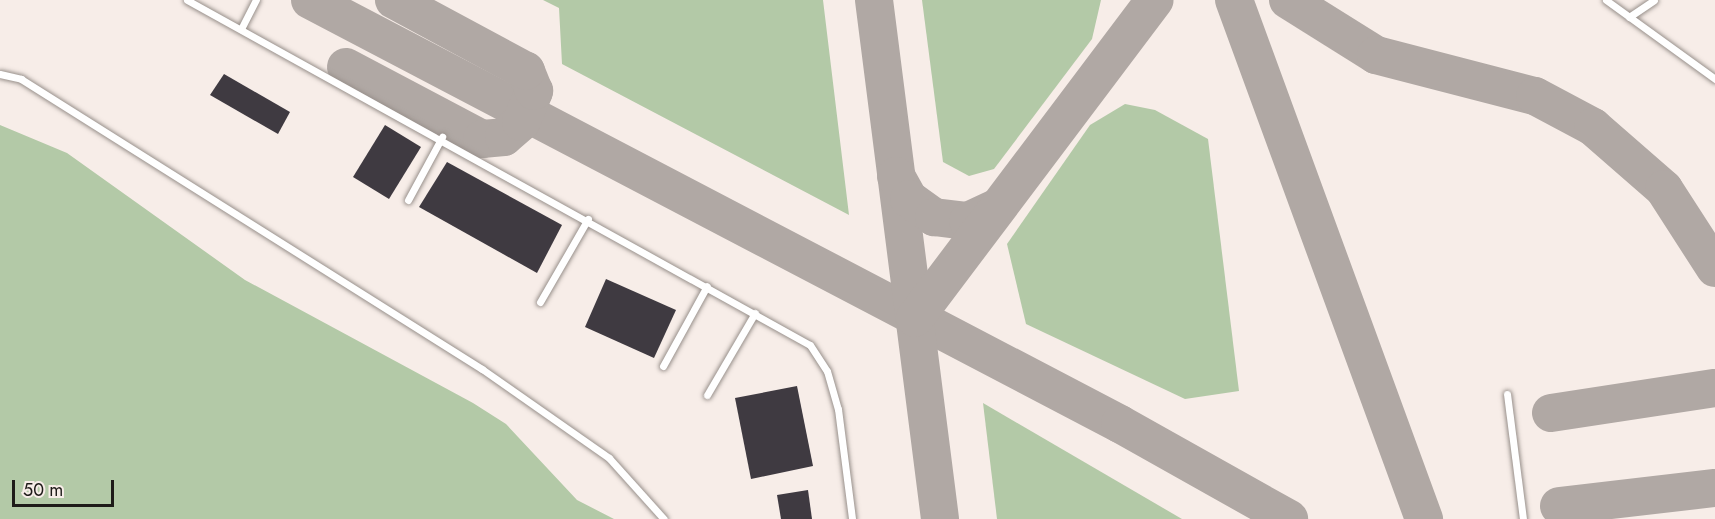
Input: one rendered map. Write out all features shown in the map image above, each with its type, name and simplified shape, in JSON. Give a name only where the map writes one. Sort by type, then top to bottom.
[{"type":"lane","points":[[187,0],[441,136],[810,345],[823,362],[838,409],[852,519]]},
{"type":"lane","points":[[241,28],[256,0]]},
{"type":"lane","points":[[1606,0],[1715,79]]},
{"type":"lane","points":[[1629,17],[1654,0]]},
{"type":"lane","points":[[0,74],[21,80],[482,369],[609,458],[664,519]]},
{"type":"lane","points":[[408,201],[441,136]]},
{"type":"lane","points":[[540,302],[588,219]]},
{"type":"lane","points":[[663,366],[708,286]]},
{"type":"lane","points":[[707,395],[755,313]]},
{"type":"lane","points":[[1507,394],[1523,519]]},
{"type":"green space","points":[[543,0],[823,0],[849,215],[562,64],[559,8]]},
{"type":"green space","points":[[922,0],[1101,0],[1092,39],[994,169],[969,176],[943,162]]},
{"type":"green space","points":[[1125,104],[1155,110],[1208,139],[1239,391],[1185,399],[1026,324],[1007,244],[1090,125]]},
{"type":"green space","points":[[0,125],[67,153],[245,280],[473,403],[506,424],[577,500],[614,519],[0,519]]},
{"type":"green space","points":[[983,403],[1182,519],[997,519]]},
{"type":"building","points":[[224,74],[290,112],[278,134],[210,95]]},
{"type":"building","points":[[385,125],[421,147],[389,199],[353,177]]},
{"type":"building","points":[[447,162],[562,225],[537,273],[419,207]]},
{"type":"building","points":[[606,279],[676,310],[654,358],[585,327]]},
{"type":"building","points":[[797,386],[813,466],[751,479],[735,398]]},
{"type":"building","points":[[808,490],[812,519],[781,519],[777,495]]},
{"type":"taxiway","points":[[310,0],[1120,424],[1289,519]]},
{"type":"taxiway","points":[[346,67],[482,139],[504,137],[521,122],[534,91],[526,71],[394,0]]},
{"type":"taxiway","points":[[874,0],[940,519]]},
{"type":"taxiway","points":[[915,318],[1155,0]]},
{"type":"taxiway","points":[[1234,0],[1424,519]]},
{"type":"taxiway","points":[[1288,0],[1376,55],[1535,96],[1593,127],[1664,189],[1715,268]]},
{"type":"taxiway","points":[[896,176],[909,199],[934,217],[968,221],[994,209]]},
{"type":"taxiway","points":[[1551,413],[1715,388]]},
{"type":"taxiway","points":[[1559,506],[1715,488]]}]
